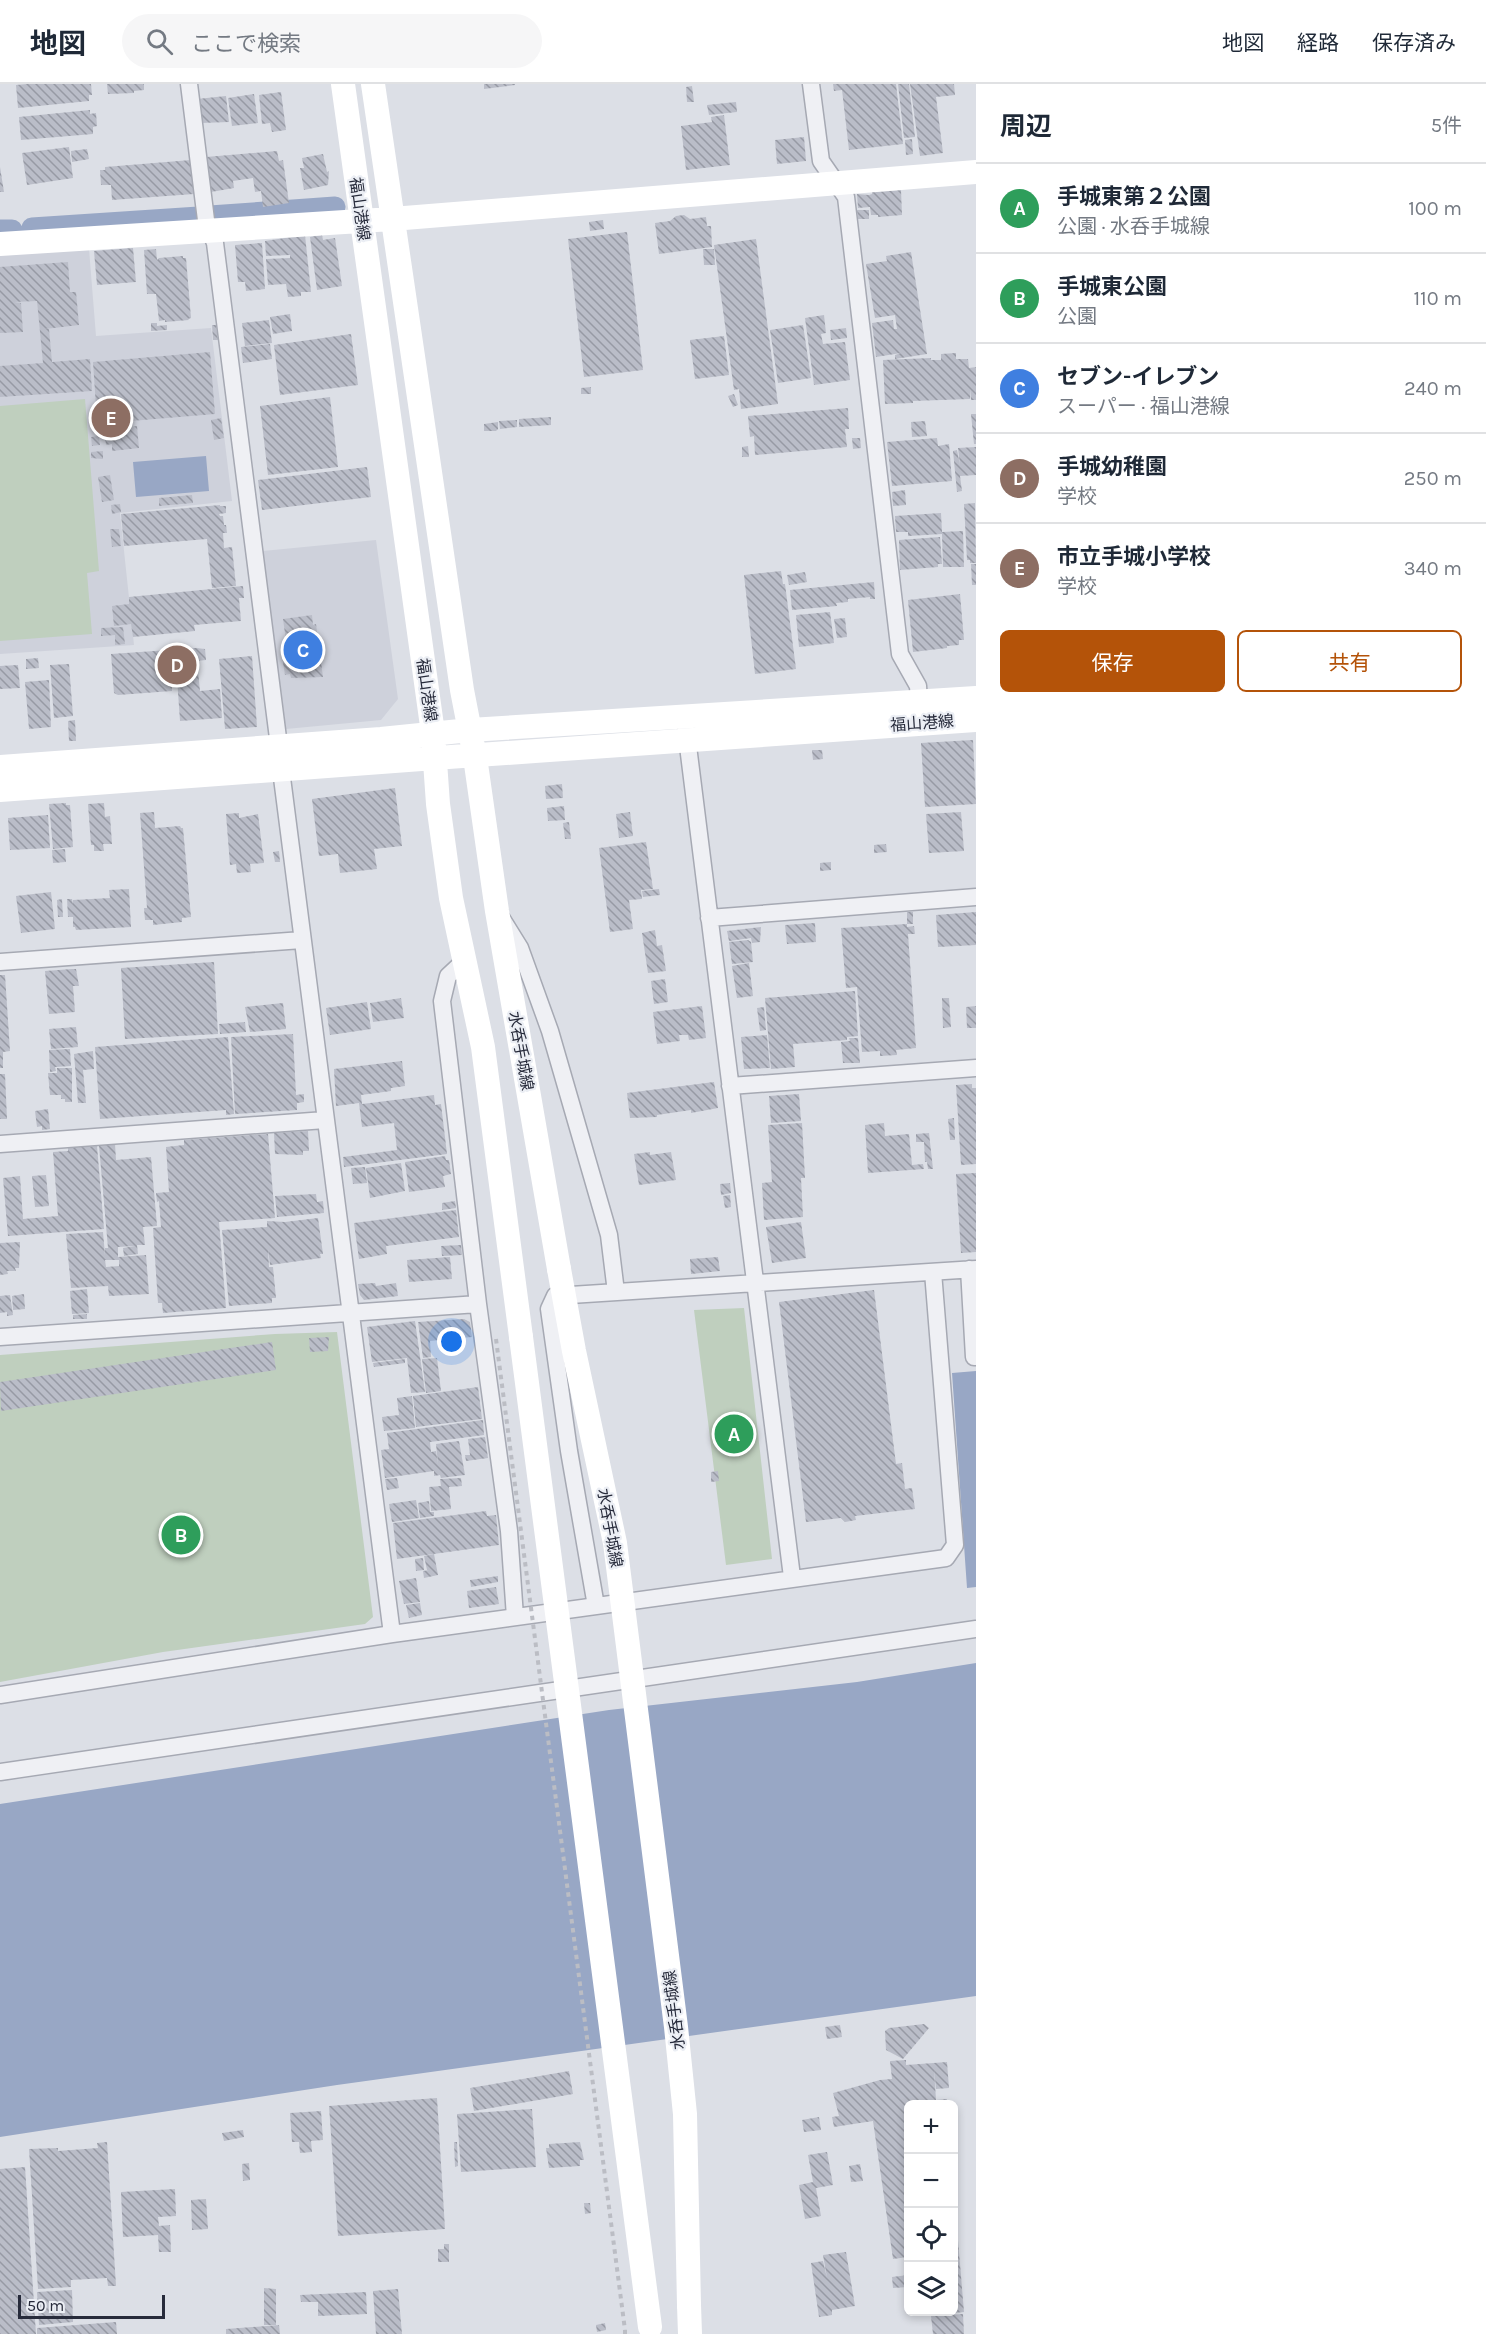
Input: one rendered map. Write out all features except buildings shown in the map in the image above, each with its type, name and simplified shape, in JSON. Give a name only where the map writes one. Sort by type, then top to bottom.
[{"type":"main road","name":"福山港線","points":[[343,84],[435,759],[475,757],[686,728],[919,702],[976,698]]},
{"type":"main road","name":"福山港線","points":[[373,84],[462,690],[470,730],[686,728],[976,720]]},
{"type":"main road","points":[[0,244],[392,219],[976,172]]},
{"type":"main road","points":[[0,767],[381,740],[470,730]]},
{"type":"main road","name":"水呑手城線","points":[[470,730],[496,910],[559,1269],[615,1543],[685,2114],[690,2334]]},
{"type":"main road","points":[[0,790],[435,759],[438,804],[448,874],[483,1047],[650,2330]]},
{"type":"street","points":[[189,84],[206,220],[215,243],[279,746]]},
{"type":"street","points":[[811,84],[821,161],[846,197],[900,654],[918,686],[919,702]]},
{"type":"street","points":[[686,728],[792,1577]]},
{"type":"street","points":[[281,770],[392,1634]]},
{"type":"street","points":[[709,918],[976,897]]},
{"type":"street","points":[[496,910],[520,948],[550,1031],[609,1235],[616,1292]]},
{"type":"street","points":[[0,962],[302,940]]},
{"type":"street","points":[[464,962],[448,976],[442,1001],[478,1304],[509,1531],[515,1617]]},
{"type":"street","points":[[730,1086],[976,1068]]},
{"type":"street","points":[[0,1144],[325,1120]]},
{"type":"street","points":[[596,1606],[569,1451],[549,1309],[555,1296],[972,1269],[974,1357],[976,1357]]},
{"type":"street","points":[[0,1695],[392,1634],[792,1577],[946,1558],[955,1545],[933,1272]]},
{"type":"street","points":[[0,1337],[478,1304]]},
{"type":"street","points":[[0,1772],[976,1629]]},
{"type":"path","points":[[496,1339],[625,2332]]},
{"type":"shaded area","points":[[89,249],[96,336],[211,328],[232,501],[120,513],[134,645],[0,654],[0,255]]},
{"type":"shaded area","points":[[376,540],[398,699],[381,720],[286,729],[263,551]]},
{"type":"green space","points":[[85,399],[99,571],[87,573],[92,634],[0,641],[0,406]]},
{"type":"green space","points":[[744,1308],[772,1559],[726,1565],[694,1310]]},
{"type":"green space","points":[[337,1332],[373,1617],[365,1624],[163,1652],[0,1682],[0,1355],[275,1334]]},
{"type":"water","points":[[206,456],[209,491],[136,497],[133,462]]},
{"type":"water","points":[[976,1371],[976,1587],[967,1588],[952,1373]]},
{"type":"water","points":[[976,1663],[976,1996],[337,2085],[0,2137],[0,1804],[609,1710],[857,1682]]},
{"type":"waterway","points":[[210,216],[335,207]]},
{"type":"waterway","points":[[32,228],[199,217]]},
{"type":"waterway","points":[[0,230],[12,230]]},
{"type":"place","name":"市立手城小学校","points":[[111,418]]},
{"type":"place","name":"セブン-イレブン","points":[[303,650]]},
{"type":"place","name":"手城幼稚園","points":[[177,665]]},
{"type":"place","name":"手城東第２公園","points":[[734,1434]]},
{"type":"place","name":"手城東公園","points":[[181,1535]]}]
